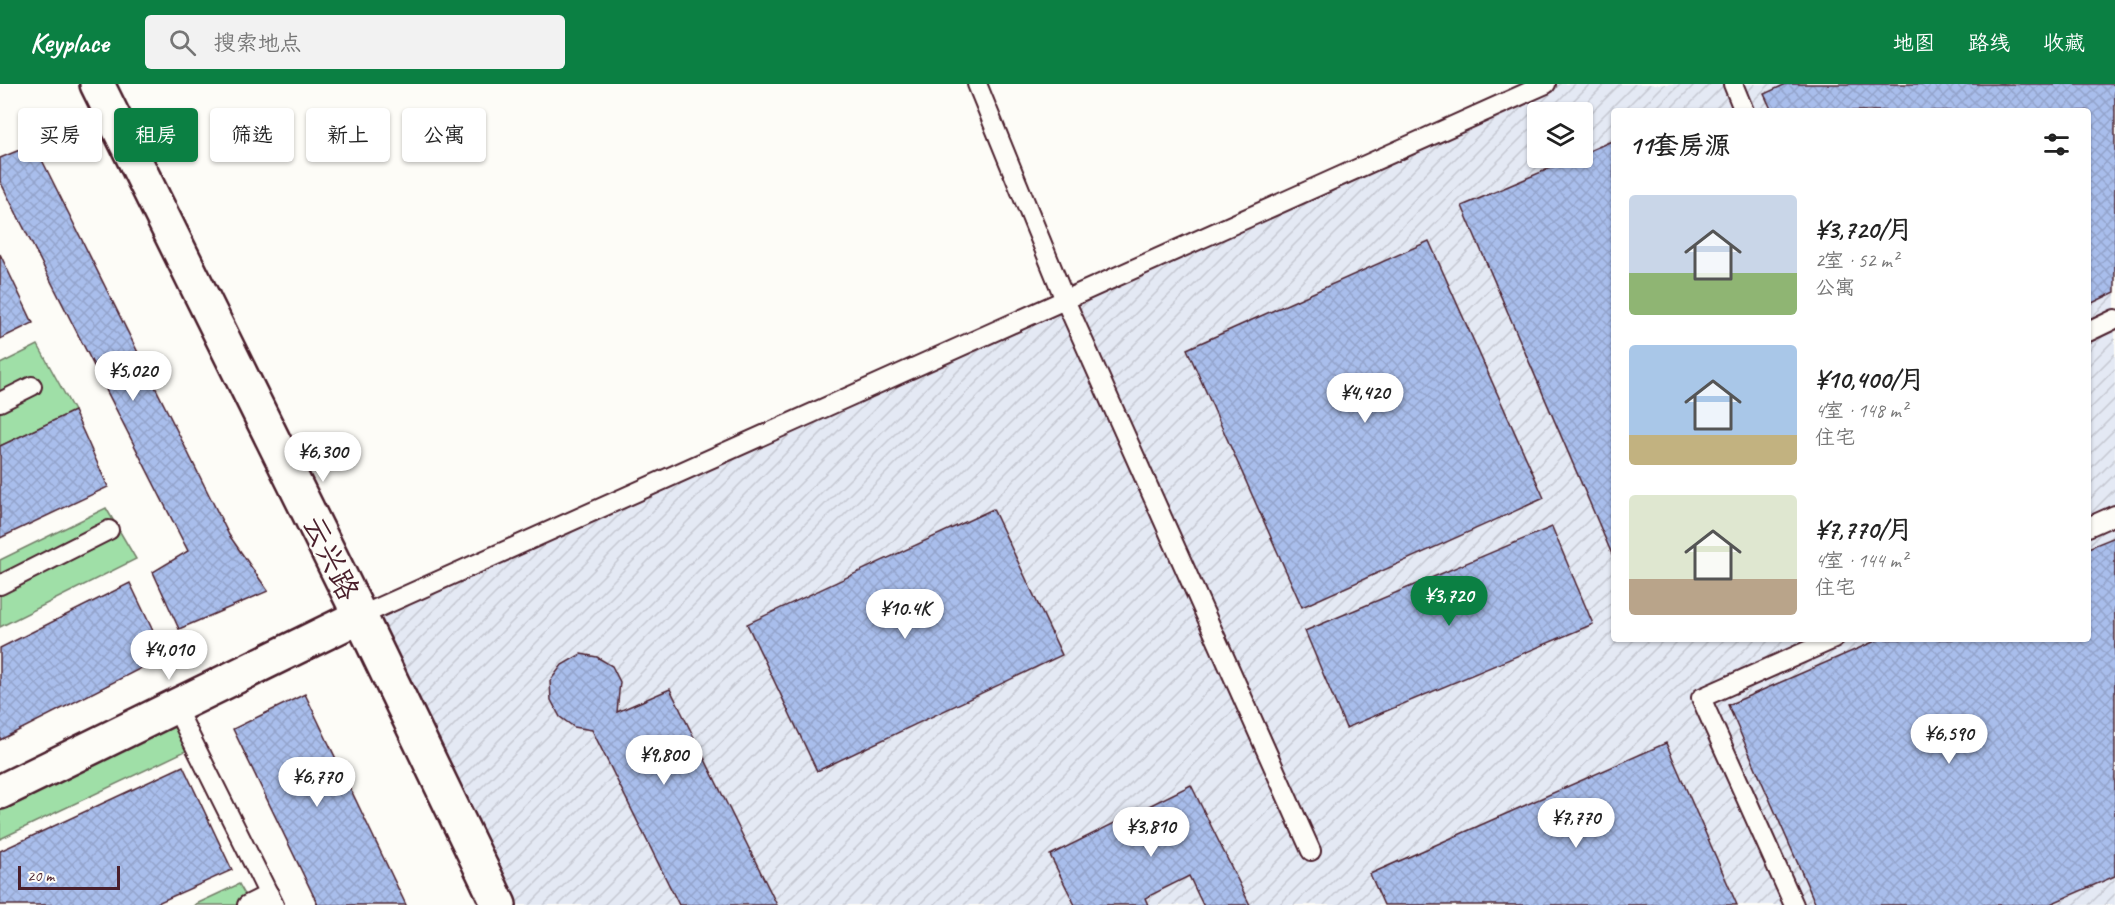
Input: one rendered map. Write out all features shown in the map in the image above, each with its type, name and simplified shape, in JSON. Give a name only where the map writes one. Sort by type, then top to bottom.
[{"type":"main road","name":"云兴路","points":[[97,84],[360,616],[499,905]]},
{"type":"main road","points":[[0,792],[360,616]]},
{"type":"lane","points":[[977,84],[1065,300],[1311,851]]},
{"type":"lane","points":[[360,616],[1546,84]]},
{"type":"lane","points":[[1733,84],[1743,108]]},
{"type":"lane","points":[[2091,331],[2115,319]]},
{"type":"lane","points":[[0,402],[32,386]]},
{"type":"lane","points":[[2091,526],[2115,515]]},
{"type":"lane","points":[[0,585],[109,530]]},
{"type":"lane","points":[[1794,905],[1701,698],[1827,642]]},
{"type":"lane","points":[[175,706],[271,900],[247,905]]},
{"type":"shaded area","points":[[1546,84],[2115,84],[2115,905],[499,905],[360,616]]},
{"type":"green space","points":[[38,345],[74,411],[0,446],[0,364]]},
{"type":"green space","points":[[106,508],[136,559],[0,627],[0,560]]},
{"type":"green space","points":[[175,706],[194,747],[0,839],[0,792]]},
{"type":"green space","points":[[239,884],[251,905],[194,905]]},
{"type":"building","points":[[1786,84],[2115,84],[2115,292],[2091,304],[2091,108],[1771,108],[1764,94]]},
{"type":"building","points":[[1611,141],[1611,552],[1462,206],[1551,168],[1593,168],[1593,149]]},
{"type":"building","points":[[18,151],[18,162],[43,162],[229,535],[268,591],[179,629],[153,572],[188,551],[0,181],[0,158]]},
{"type":"building","points":[[1429,241],[1544,498],[1302,607],[1187,349]]},
{"type":"building","points":[[0,254],[33,323],[0,339]]},
{"type":"building","points":[[74,411],[108,487],[0,538],[0,446]]},
{"type":"building","points":[[993,509],[1062,655],[817,771],[747,624]]},
{"type":"building","points":[[1552,527],[1593,624],[1346,728],[1305,631]]},
{"type":"building","points":[[2115,537],[2115,876],[2048,905],[1816,905],[1728,705],[1873,642],[2091,642],[2091,547]]},
{"type":"building","points":[[130,583],[165,656],[0,740],[0,648]]},
{"type":"building","points":[[581,654],[597,657],[612,666],[620,682],[617,712],[670,689],[777,905],[679,905],[592,730],[574,727],[560,717],[551,700],[550,681],[562,665]]},
{"type":"building","points":[[305,694],[406,905],[318,905],[233,729]]},
{"type":"building","points":[[1666,743],[1737,905],[1384,905],[1370,874]]},
{"type":"building","points":[[183,766],[232,870],[153,905],[0,905],[0,851]]},
{"type":"building","points":[[1191,785],[1250,905],[1203,905],[1189,876],[1145,898],[1148,905],[1075,905],[1050,855]]}]
